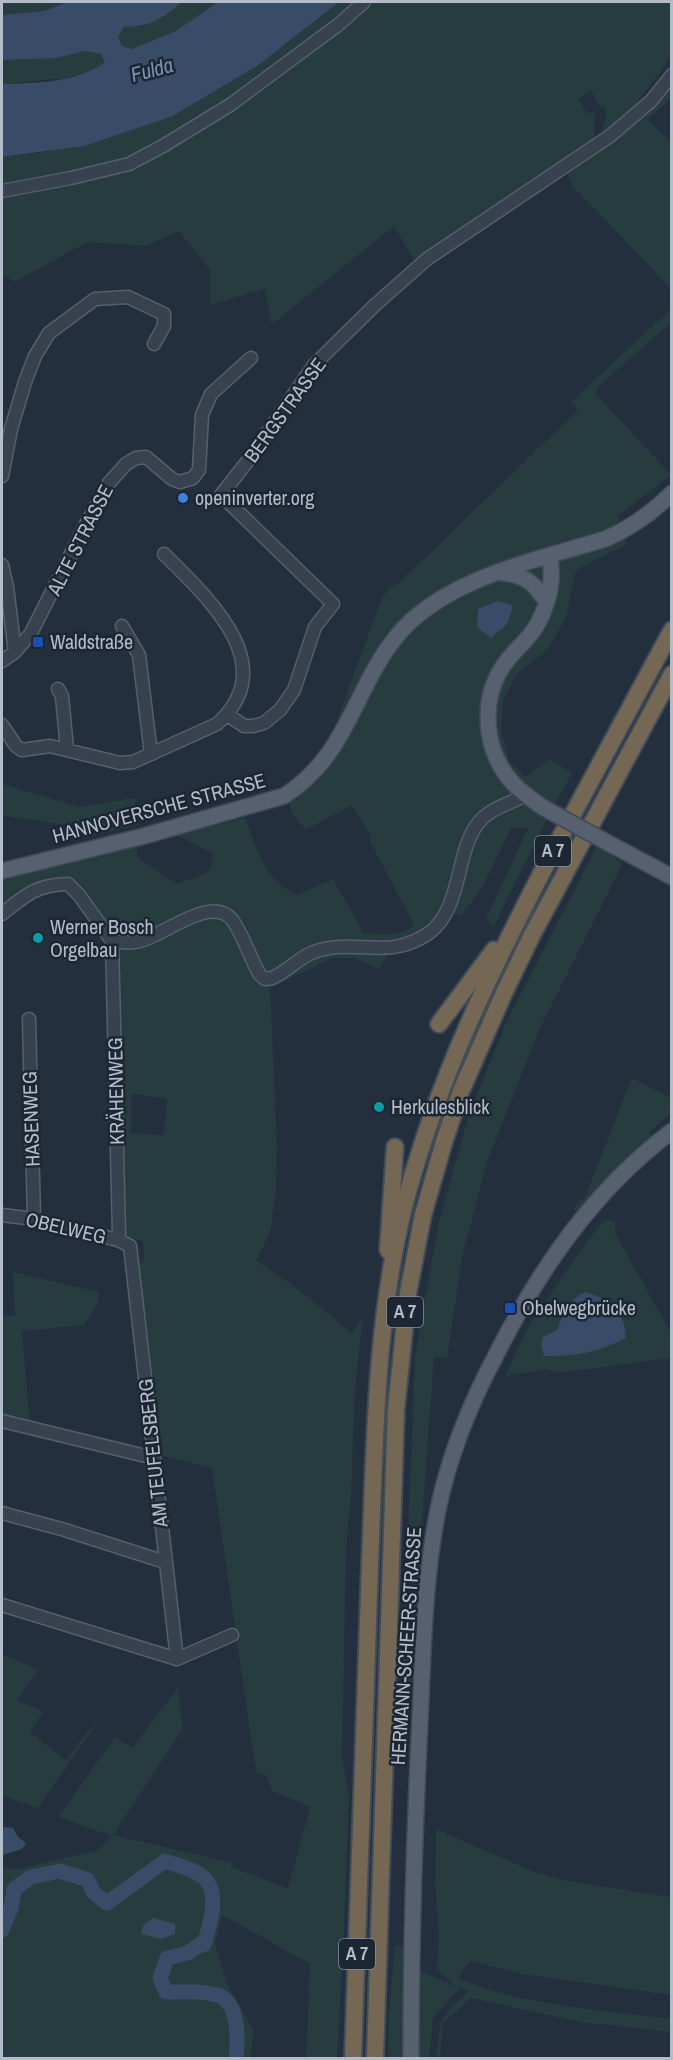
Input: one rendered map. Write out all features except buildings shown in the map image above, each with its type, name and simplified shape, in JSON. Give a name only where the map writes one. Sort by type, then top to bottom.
[{"type":"highway","name":"A 7","points":[[353,2058],[376,1410],[388,1290],[404,1208],[428,1125],[443,1083],[481,993],[514,926],[672,630]]},
{"type":"highway","name":"A 7","points":[[375,2058],[396,1409],[408,1293],[423,1215],[461,1091],[504,993],[532,934],[672,674]]},
{"type":"highway","points":[[440,1024],[489,955],[514,926]]},
{"type":"highway","points":[[388,1290],[388,1228],[395,1146]]},
{"type":"main road","name":"HANNOVERSCHE STRASSE","points":[[2,871],[144,836],[284,796],[302,785],[326,760],[343,734],[389,647],[405,627],[427,608],[465,585],[605,539],[646,517],[672,493]]},
{"type":"main road","points":[[544,558],[552,568],[552,580],[534,630],[507,659],[497,676],[491,693],[488,710],[490,738],[496,757],[511,781],[525,795],[544,808],[672,877]]},
{"type":"main road","points":[[493,575],[512,574],[524,578],[535,586],[543,601]]},
{"type":"main road","name":"HERMANN-SCHEER-STRASSE","points":[[411,2058],[415,1831],[429,1569],[438,1511],[448,1470],[477,1393],[511,1324],[541,1274],[596,1201],[629,1167],[672,1131]]},
{"type":"street","points":[[2,191],[129,164],[230,105],[338,25],[364,2]]},
{"type":"street","name":"BERGSTRASSE","points":[[228,715],[244,726],[253,726],[264,723],[280,710],[294,690],[315,627],[333,604],[221,495],[247,462],[314,365],[382,298],[427,259],[610,136],[651,101],[672,75]]},
{"type":"street","points":[[2,476],[11,429],[25,382],[35,356],[49,333],[95,298],[128,297],[164,314],[164,326],[154,344]]},
{"type":"street","name":"ALTE STRASSE","points":[[15,652],[31,633],[85,526],[116,474],[136,458],[146,457],[172,479],[180,482],[193,478],[199,470],[202,415],[211,393],[250,358]]},
{"type":"street","points":[[2,725],[16,746],[22,750],[50,746],[120,763],[133,762],[151,754],[217,724],[228,715],[236,704],[244,680],[239,649],[222,618],[164,554]]},
{"type":"street","points":[[2,565],[15,652],[2,660]]},
{"type":"street","points":[[122,626],[139,655],[151,754]]},
{"type":"street","points":[[58,689],[62,696],[67,749]]},
{"type":"street","points":[[2,915],[33,890],[68,884],[79,895],[112,941],[138,942],[165,932],[200,912],[216,911],[232,920],[255,966],[265,979],[280,975],[313,952],[333,948],[392,949],[430,932],[443,918],[452,897],[475,827],[492,810],[525,795]]},
{"type":"street","name":"KRÄHENWEG","points":[[112,941],[118,1240]]},
{"type":"street","name":"HASENWEG","points":[[28,1019],[34,1219]]},
{"type":"street","name":"OBELWEG","points":[[2,1215],[34,1219],[118,1240],[130,1246]]},
{"type":"street","name":"AM TEUFELSBERG","points":[[130,1246],[177,1659]]},
{"type":"street","points":[[2,1421],[154,1458]]},
{"type":"street","points":[[2,1512],[165,1562]]},
{"type":"street","points":[[2,1605],[177,1659],[232,1635]]},
{"type":"green space","points":[[2,2],[218,2],[176,31],[106,61],[92,72],[66,78],[2,84]]},
{"type":"green space","points":[[339,2],[671,2],[671,54],[637,103],[637,107],[606,133],[601,133],[607,114],[604,106],[600,107],[591,90],[578,99],[588,114],[594,111],[594,140],[414,260],[394,226],[272,324],[265,289],[210,305],[210,270],[179,231],[146,246],[87,242],[15,282],[2,274],[2,157],[41,153],[173,116],[257,66]]},
{"type":"green space","points":[[671,81],[671,98],[648,119],[671,143],[671,289],[572,185],[568,175],[570,167]]},
{"type":"green space","points":[[671,309],[671,322],[598,387],[595,393],[671,475],[618,516],[627,544],[582,566],[575,573],[566,618],[547,650],[516,675],[503,701],[501,730],[509,761],[525,777],[550,759],[572,773],[494,926],[486,919],[528,828],[511,828],[482,888],[462,914],[442,914],[429,927],[413,937],[395,943],[379,969],[355,958],[333,958],[270,988],[277,1143],[276,1193],[270,1233],[256,1260],[294,1286],[352,1333],[363,1318],[355,1387],[351,1494],[346,1550],[342,1757],[349,1797],[337,2058],[306,2058],[310,1964],[222,1915],[215,1944],[227,1983],[254,2031],[250,2058],[2,2058],[2,1868],[19,1869],[98,1850],[112,1836],[58,1817],[115,1737],[132,1748],[178,1688],[183,1729],[113,1835],[233,1863],[231,1867],[288,1888],[310,1807],[272,1791],[267,1776],[256,1772],[212,1468],[147,1452],[132,1300],[142,1301],[139,1268],[144,1258],[143,1241],[126,1237],[116,955],[71,881],[2,911],[2,878],[137,845],[137,857],[177,884],[210,870],[213,854],[177,835],[245,818],[263,862],[276,880],[296,895],[333,879],[362,933],[397,933],[414,925],[370,841],[371,835],[351,805],[306,830],[292,814],[289,803],[316,781],[331,763],[328,745],[382,598],[390,587],[399,583],[578,410],[571,402]],"holes":[[[131,1093],[167,1099],[164,1135],[131,1133]]]},
{"type":"green space","points":[[2,784],[80,807],[135,798],[137,825],[86,837],[82,827],[2,817]]},
{"type":"green space","points":[[597,846],[611,854],[622,865],[540,1028],[487,1162],[462,1257],[447,1358],[434,1357],[404,1766],[399,1766],[415,1356],[439,1222],[469,1115],[506,1023]]},
{"type":"green space","points":[[632,1078],[671,1098],[671,1113],[649,1132],[652,1137],[579,1211],[573,1208],[586,1195]]},
{"type":"green space","points":[[604,1220],[615,1221],[615,1233],[671,1333],[671,1358],[557,1373],[548,1369],[505,1376],[530,1324]]},
{"type":"green space","points":[[13,1272],[99,1292],[97,1304],[84,1325],[22,1331],[30,1423],[2,1415],[2,1317],[15,1315]]},
{"type":"green space","points":[[2,1654],[39,1670],[17,1700],[43,1712],[30,1732],[66,1760],[109,1705],[38,1808],[2,1796]]},
{"type":"green space","points":[[436,1829],[535,1872],[562,1880],[671,1897],[671,1995],[522,1974],[470,1961],[458,1978],[535,2001],[671,2019],[671,2032],[580,2022],[471,1998],[443,2023],[440,2058],[436,2058],[439,2034],[446,2013],[470,1991],[460,1988],[433,2018],[429,2058],[417,2058],[418,1970],[457,1987],[437,1969],[439,1935],[435,1884]]},
{"type":"green space","points":[[395,1945],[406,1947],[406,2058],[388,2058]]},
{"type":"water","name":"Fulda","points":[[67,2],[182,2],[156,20],[142,25],[124,27],[118,37],[122,46],[132,49],[176,31],[218,2],[339,2],[257,66],[173,116],[84,146],[2,157],[2,84],[69,78],[94,69],[105,62],[101,54],[85,51],[55,58],[2,60],[2,15],[45,11]]},
{"type":"water","points":[[498,601],[513,606],[507,624],[491,638],[477,627],[478,609]]},
{"type":"water","points":[[586,1292],[615,1308],[623,1320],[626,1338],[586,1353],[544,1356],[541,1345],[543,1337],[557,1330],[571,1302]]},
{"type":"water","points":[[2,1827],[13,1828],[18,1837],[26,1843],[22,1849],[2,1855]]},
{"type":"water","points":[[153,1918],[175,1924],[175,1934],[161,1939],[141,1934],[143,1925]]},
{"type":"waterway","points":[[2,1930],[11,1908],[14,1889],[31,1877],[60,1871],[88,1880],[93,1892],[107,1903],[165,1861],[199,1874],[211,1888],[213,1904],[212,1913],[208,1930],[204,1945],[205,1941],[188,1953],[167,1958],[160,1978],[166,1992],[209,1993],[222,1997],[228,2002],[232,2008],[236,2025],[236,2058]]},
{"type":"place","name":"openinverter.org","points":[[183,498]]},
{"type":"place","name":"Waldstraße","points":[[38,642]]},
{"type":"place","name":"Werner Bosch Orgelbau","points":[[38,938]]},
{"type":"place","name":"Herkulesblick","points":[[379,1107]]},
{"type":"place","name":"Obelwegbrücke","points":[[510,1308]]}]
